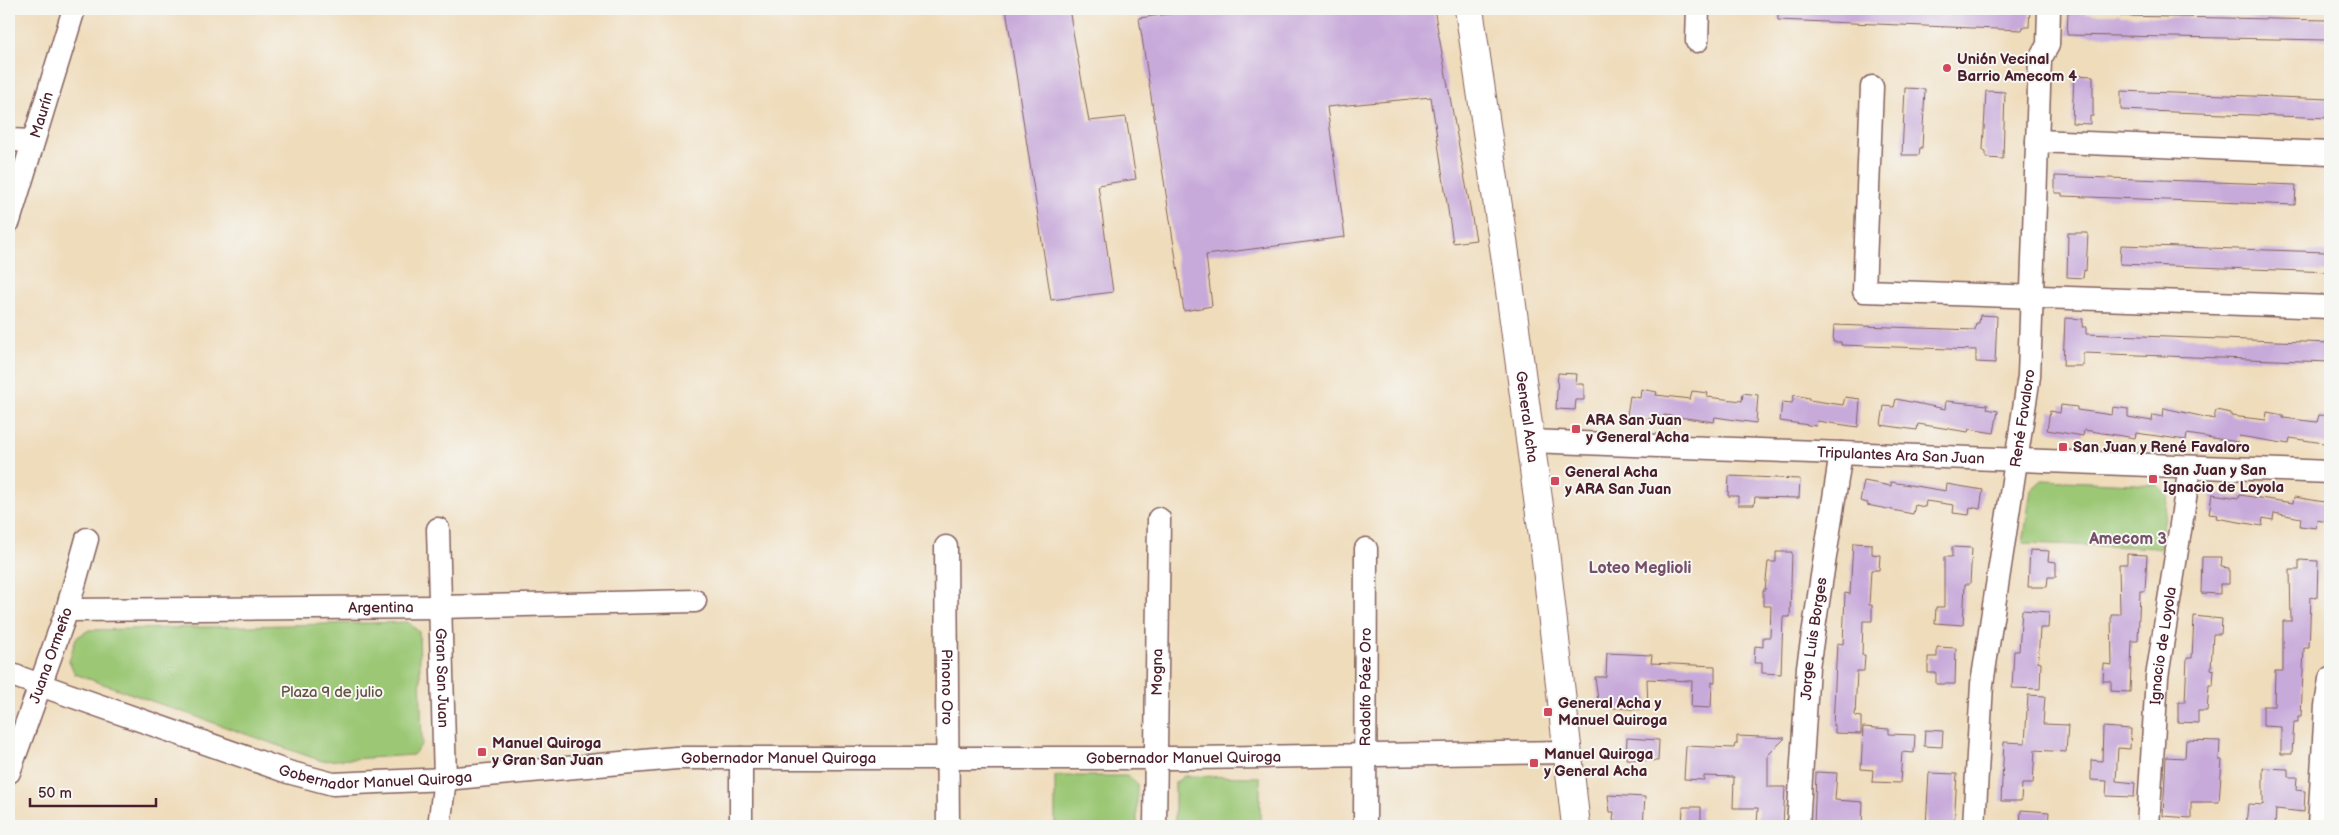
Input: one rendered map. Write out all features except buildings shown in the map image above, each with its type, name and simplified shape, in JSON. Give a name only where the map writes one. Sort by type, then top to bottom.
[{"type":"main road","name":"General Acha","points":[[1469,9],[1545,551],[1576,826]]},
{"type":"street","name":"Maurín","points":[[9,221],[74,9]]},
{"type":"street","points":[[1696,41],[1698,9]]},
{"type":"street","name":"René Favaloro","points":[[1974,826],[1982,684],[2029,376],[2040,59],[2048,45],[2049,9]]},
{"type":"street","points":[[1872,87],[1864,291],[2330,308]]},
{"type":"street","points":[[9,140],[33,141]]},
{"type":"street","points":[[2037,141],[2330,153]]},
{"type":"street","name":"Tripulantes Ara San Juan","points":[[1530,441],[2330,472]]},
{"type":"street","name":"Jorge Luis Borges","points":[[1798,826],[1808,667],[1841,453]]},
{"type":"street","name":"Ignacio de Loyola","points":[[2148,826],[2157,677],[2190,466]]},
{"type":"street","name":"Mogna","points":[[1155,826],[1159,519]]},
{"type":"street","name":"Gran San Juan","points":[[438,529],[444,779],[439,826]]},
{"type":"street","name":"Juana Ormeño","points":[[9,772],[67,610],[87,538]]},
{"type":"street","name":"Pinono Oro","points":[[946,547],[948,826]]},
{"type":"street","name":"Rodolfo Páez Oro","points":[[1365,826],[1366,549]]},
{"type":"street","name":"Argentina","points":[[67,610],[439,607],[695,601]]},
{"type":"street","name":"Gobernador Manuel Quiroga","points":[[9,674],[288,772],[333,784],[444,779],[676,758],[1156,758],[1568,752]]},
{"type":"street","points":[[2319,826],[2326,706],[2330,679]]},
{"type":"street","points":[[741,758],[741,826]]},
{"type":"green space","points":[[2042,480],[2158,485],[2168,496],[2160,548],[2023,543],[2031,490]]},
{"type":"green space","name":"Plaza 9 de julio","points":[[408,622],[419,632],[422,744],[413,755],[322,761],[75,674],[69,661],[76,638],[89,630]]},
{"type":"green space","points":[[1055,776],[1129,776],[1137,784],[1137,826],[1055,826]]},
{"type":"green space","points":[[1184,776],[1260,777],[1260,826],[1175,826],[1175,783]]},
{"type":"place","name":"Unión Vecinal Barrio Amecom 4","points":[[1947,68]]},
{"type":"place","name":"ARA San Juan y General Acha","points":[[1576,429]]},
{"type":"place","name":"San Juan y René Favaloro","points":[[2063,447]]},
{"type":"place","name":"San Juan y San Ignacio de Loyola","points":[[2153,479]]},
{"type":"place","name":"General Acha y ARA San Juan","points":[[1555,481]]},
{"type":"place","name":"General Acha y Manuel Quiroga","points":[[1548,712]]},
{"type":"place","name":"Manuel Quiroga y Gran San Juan","points":[[482,752]]},
{"type":"place","name":"Manuel Quiroga y General Acha","points":[[1534,763]]},
{"type":"district","name":"Amecom 3","points":[[2128,538]]},
{"type":"district","name":"Loteo Meglioli","points":[[1640,567]]}]
